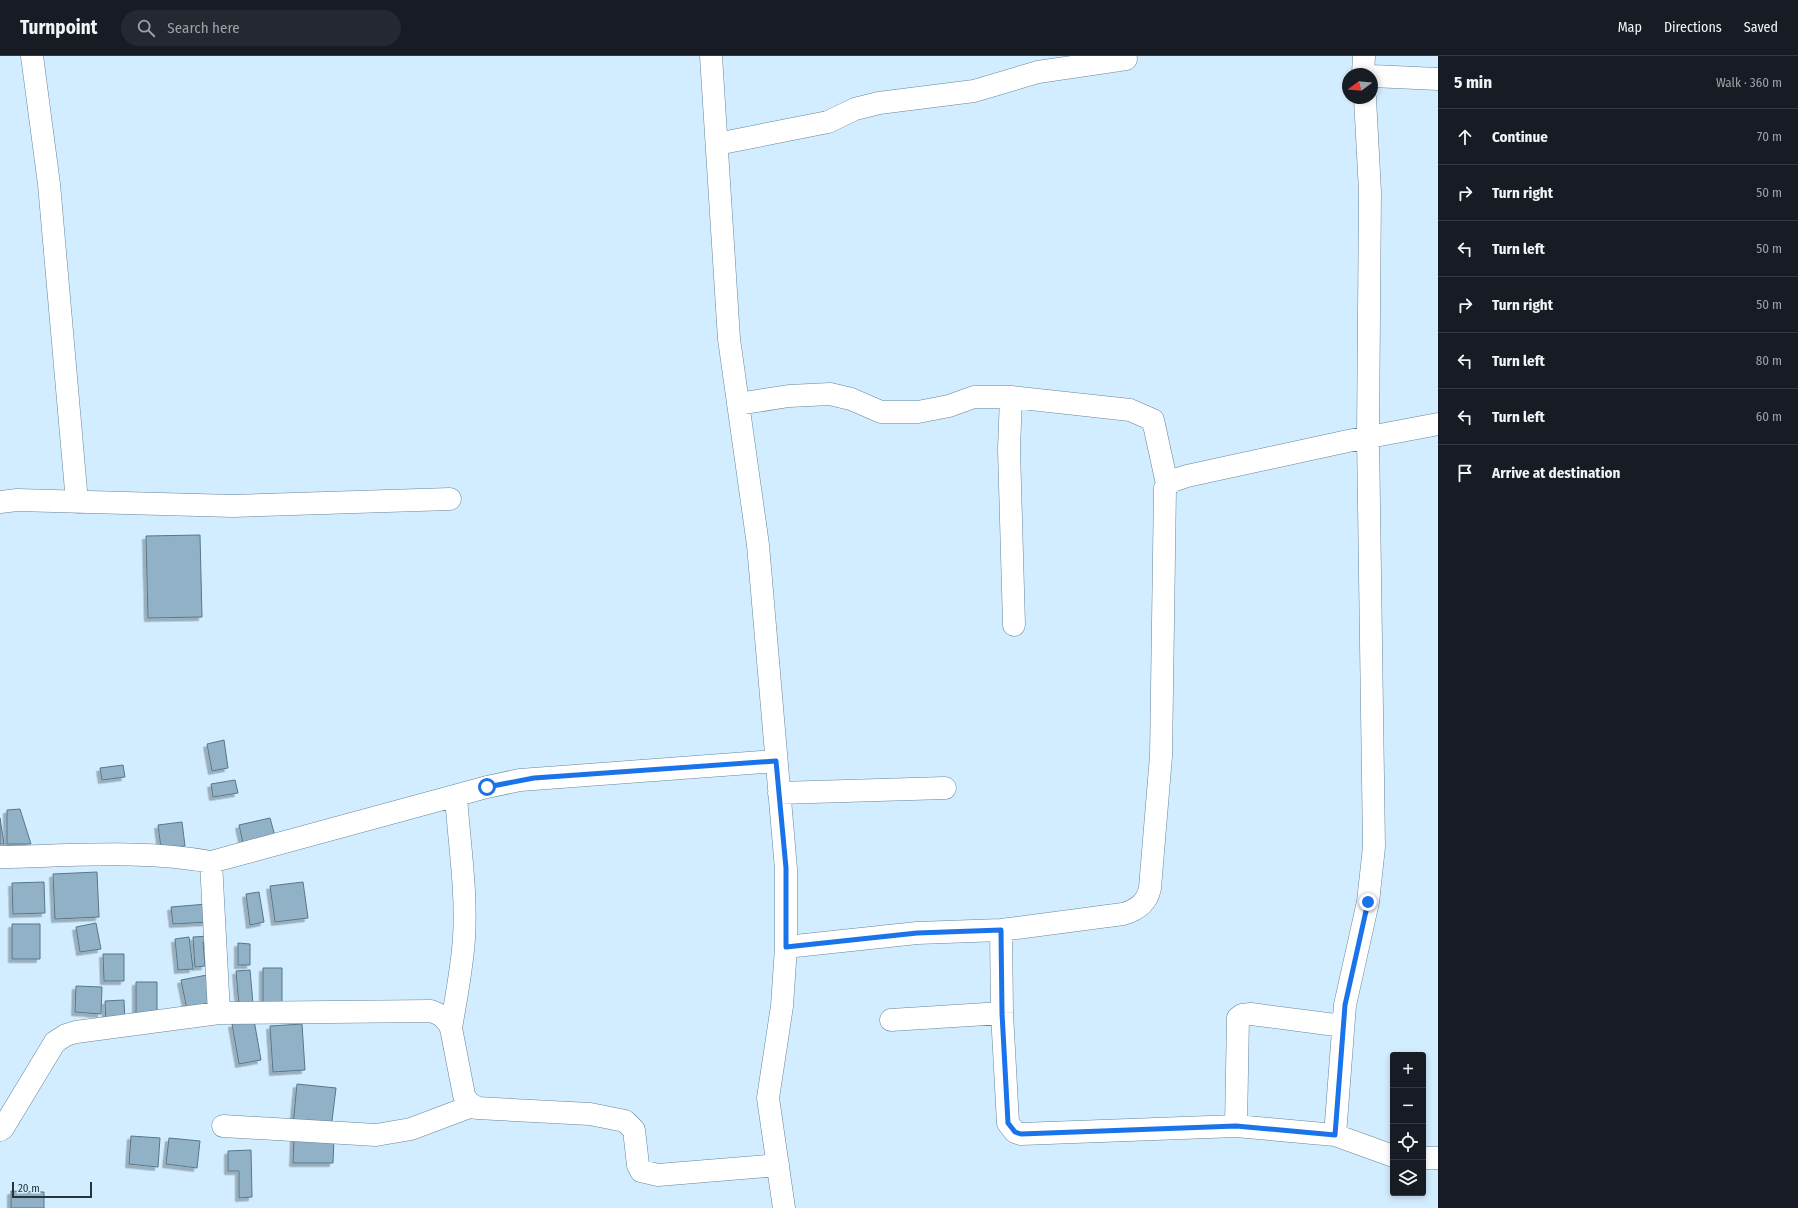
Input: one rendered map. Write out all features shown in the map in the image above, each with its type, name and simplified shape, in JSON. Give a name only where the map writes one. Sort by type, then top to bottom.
[{"type":"street","points":[[32,56],[49,184],[77,502]]},
{"type":"street","points":[[711,56],[729,339],[758,545],[786,868],[786,947],[782,1006],[768,1098],[784,1208]]},
{"type":"street","points":[[1363,68],[1364,56]]},
{"type":"street","points":[[716,144],[828,122],[855,109],[878,103],[974,91],[1038,72],[1126,59]]},
{"type":"street","points":[[1378,76],[1438,79]]},
{"type":"street","points":[[1335,1135],[1343,1026],[1349,983],[1368,902],[1374,847],[1368,438],[1370,192],[1365,104]]},
{"type":"street","points":[[738,404],[789,396],[830,394],[851,399],[881,412],[918,412],[949,406],[974,397],[1011,397],[1130,410],[1153,420],[1167,484],[1165,488],[1164,604],[1159,788],[1148,897],[1143,904],[1133,911],[1123,914],[1001,930],[917,933],[786,947]]},
{"type":"street","points":[[1011,397],[1009,449],[1014,625]]},
{"type":"street","points":[[1167,484],[1187,476],[1438,424]]},
{"type":"street","points":[[0,502],[17,500],[233,506],[450,499]]},
{"type":"street","points":[[0,857],[144,854],[184,857],[211,862],[494,785],[534,778],[776,761]]},
{"type":"street","points":[[779,793],[945,788]]},
{"type":"street","points":[[450,1028],[461,968],[464,937],[464,901],[456,796]]},
{"type":"street","points":[[211,862],[219,1013]]},
{"type":"street","points":[[1001,930],[1002,1013],[1008,1123],[1015,1132],[1021,1134],[1236,1126],[1335,1135],[1390,1155]]},
{"type":"street","points":[[0,1130],[3,1128],[55,1042],[66,1035],[76,1032],[219,1013],[431,1011],[442,1014],[450,1028],[464,1095],[472,1106],[477,1108],[590,1114],[626,1121],[634,1130],[638,1165],[641,1171],[648,1174],[658,1175],[778,1166]]},
{"type":"street","points":[[891,1020],[1002,1013]]},
{"type":"street","points":[[1236,1126],[1238,1018],[1242,1015],[1251,1014],[1343,1026]]},
{"type":"street","points":[[223,1126],[376,1135],[410,1129],[472,1106]]},
{"type":"street","points":[[1426,1158],[1438,1158]]},
{"type":"building","points":[[200,535],[202,617],[148,618],[146,536]]},
{"type":"building","points":[[224,740],[228,768],[212,771],[207,744]]},
{"type":"building","points":[[123,765],[125,777],[102,780],[100,768]]},
{"type":"building","points":[[235,780],[238,793],[213,797],[211,784]]},
{"type":"building","points":[[20,809],[31,844],[7,844],[7,810]]},
{"type":"building","points":[[0,818],[4,844],[0,844]]},
{"type":"building","points":[[270,818],[275,836],[243,843],[239,825]]},
{"type":"building","points":[[182,822],[185,846],[161,848],[158,825]]},
{"type":"building","points":[[97,872],[99,917],[55,919],[53,874]]},
{"type":"building","points":[[44,882],[45,913],[13,914],[12,883]]},
{"type":"building","points":[[303,882],[308,918],[275,922],[270,886]]},
{"type":"building","points":[[259,892],[264,922],[250,925],[246,894]]},
{"type":"building","points":[[207,904],[208,922],[173,924],[171,907]]},
{"type":"building","points":[[96,923],[101,949],[80,952],[76,927]]},
{"type":"building","points":[[12,924],[40,924],[40,959],[12,959]]},
{"type":"building","points":[[209,936],[210,942],[203,942],[205,966],[195,967],[193,937]]},
{"type":"building","points":[[189,937],[193,969],[178,970],[175,939]]},
{"type":"building","points":[[238,943],[250,944],[250,965],[238,965]]},
{"type":"building","points":[[103,954],[124,954],[124,981],[104,981]]},
{"type":"building","points":[[263,968],[282,968],[282,1003],[263,1003]]},
{"type":"building","points":[[250,970],[253,1004],[239,1005],[236,971]]},
{"type":"building","points":[[207,975],[214,1004],[187,1010],[181,980]]},
{"type":"building","points":[[136,982],[157,982],[157,1018],[136,1018]]},
{"type":"building","points":[[76,986],[102,987],[101,1014],[75,1012]]},
{"type":"building","points":[[124,1000],[125,1022],[106,1023],[105,1001]]},
{"type":"building","points":[[254,1020],[261,1060],[239,1064],[232,1024]]},
{"type":"building","points":[[302,1024],[305,1070],[273,1072],[270,1026]]},
{"type":"building","points":[[297,1084],[336,1088],[331,1129],[293,1125]]},
{"type":"building","points":[[131,1136],[160,1138],[158,1167],[129,1164]]},
{"type":"building","points":[[169,1138],[200,1141],[197,1168],[166,1164]]},
{"type":"building","points":[[294,1138],[334,1138],[333,1163],[293,1163]]},
{"type":"building","points":[[251,1150],[252,1197],[239,1198],[239,1171],[228,1171],[228,1151]]},
{"type":"building","points":[[11,1191],[44,1192],[44,1208],[11,1208]]},
{"type":"route","points":[[487,787],[534,778],[776,761],[786,868],[786,947],[917,933],[1001,930],[1002,1013],[1008,1123],[1015,1132],[1021,1134],[1236,1126],[1335,1135],[1345,1005],[1368,902]]}]
